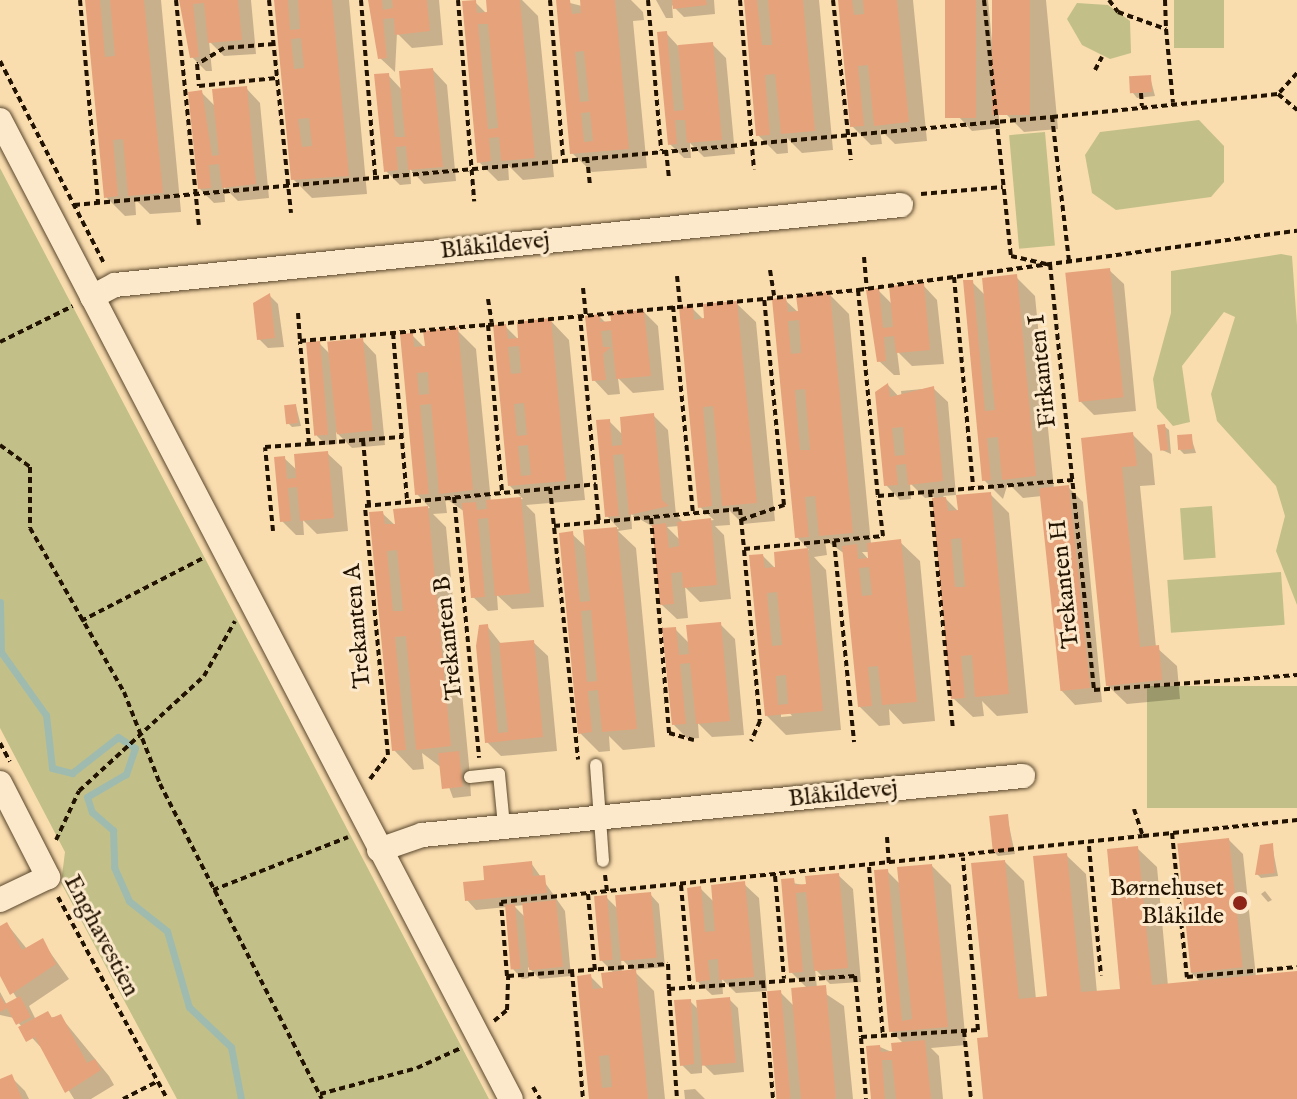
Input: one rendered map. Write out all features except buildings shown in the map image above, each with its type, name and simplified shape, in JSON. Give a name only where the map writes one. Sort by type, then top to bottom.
[{"type":"street","points":[[0,120],[511,1099]]},
{"type":"street","name":"Blåkildevej","points":[[92,297],[115,285],[901,205]]},
{"type":"street","points":[[0,900],[48,877],[7,776]]},
{"type":"street","name":"Blåkildevej","points":[[374,841],[599,816],[1023,776]]},
{"type":"lane","points":[[596,765],[603,861]]},
{"type":"lane","points":[[476,777],[499,774],[504,826]]},
{"type":"path","points":[[80,0],[98,203]]},
{"type":"path","points":[[176,0],[199,225]]},
{"type":"path","points":[[269,0],[291,213]]},
{"type":"path","points":[[361,0],[375,175]]},
{"type":"path","points":[[458,0],[474,201]]},
{"type":"path","points":[[550,0],[563,159]]},
{"type":"path","points":[[648,0],[663,150],[669,180]]},
{"type":"path","points":[[740,0],[754,169]]},
{"type":"path","points":[[833,0],[851,160]]},
{"type":"path","points":[[984,0],[1011,256],[1050,264]]},
{"type":"path","points":[[1109,0],[1118,12],[1166,29]]},
{"type":"path","points":[[1165,0],[1173,103]]},
{"type":"path","points":[[274,44],[224,48],[212,62],[197,64],[199,86],[277,78]]},
{"type":"path","points":[[1095,70],[1102,57]]},
{"type":"path","points":[[74,205],[996,116],[1052,117],[1278,94],[1297,73]]},
{"type":"path","points":[[1141,93],[1142,106]]},
{"type":"path","points":[[1278,94],[1297,110]]},
{"type":"path","points":[[1052,117],[1069,261]]},
{"type":"path","points":[[587,157],[590,187]]},
{"type":"path","points":[[901,205],[905,196],[1003,187]]},
{"type":"path","points":[[300,341],[858,290],[1297,231]]},
{"type":"path","points":[[864,257],[867,289]]},
{"type":"path","name":"Firkanten I","points":[[1050,264],[1073,477]]},
{"type":"path","points":[[770,270],[774,296]]},
{"type":"path","points":[[677,276],[680,306]]},
{"type":"path","points":[[954,277],[973,487]]},
{"type":"path","points":[[583,288],[599,522]]},
{"type":"path","points":[[744,549],[883,536],[858,290]]},
{"type":"path","points":[[0,342],[92,297]]},
{"type":"path","points":[[741,520],[784,505],[764,297]]},
{"type":"path","points":[[488,299],[502,492]]},
{"type":"path","points":[[673,306],[693,513]]},
{"type":"path","points":[[298,313],[309,444]]},
{"type":"path","points":[[393,333],[407,501]]},
{"type":"path","points":[[273,531],[265,447],[401,437]]},
{"type":"path","name":"Trekanten A","points":[[363,440],[388,755],[370,779]]},
{"type":"path","points":[[0,445],[30,467],[30,528],[142,737],[213,890],[321,1097],[417,1068],[479,1039],[507,1010],[508,976],[501,902],[1089,846],[1143,836],[1297,820]]},
{"type":"path","points":[[878,496],[1073,477]]},
{"type":"path","name":"Trekanten H","points":[[1073,477],[1094,690],[1297,675]]},
{"type":"path","points":[[369,505],[596,484]]},
{"type":"path","points":[[550,488],[579,767]]},
{"type":"path","points":[[930,491],[953,730]]},
{"type":"path","name":"Trekanten B","points":[[454,497],[476,777]]},
{"type":"path","points":[[554,526],[740,509],[760,721],[751,741]]},
{"type":"path","points":[[651,518],[669,733],[694,740]]},
{"type":"path","points":[[834,541],[854,742]]},
{"type":"path","points":[[81,621],[221,545]]},
{"type":"path","points":[[142,737],[204,676],[249,598]]},
{"type":"path","name":"Enghavestien","points":[[47,833],[54,845],[79,791],[121,751],[142,737]]},
{"type":"path","points":[[0,743],[7,776]]},
{"type":"path","points":[[1134,809],[1143,836]]},
{"type":"path","points":[[1172,833],[1187,977],[1297,967]]},
{"type":"path","points":[[887,837],[889,865]]},
{"type":"path","points":[[213,890],[374,841]]},
{"type":"path","points":[[1089,846],[1101,975]]},
{"type":"path","points":[[861,1037],[978,1030],[963,858]]},
{"type":"path","points":[[869,867],[883,1036]]},
{"type":"path","points":[[775,876],[784,979]]},
{"type":"path","name":"Enghavestien","points":[[48,877],[167,1099]]},
{"type":"path","points":[[681,885],[690,988]]},
{"type":"path","points":[[588,894],[595,971]]},
{"type":"path","points":[[508,976],[668,964],[677,1099]]},
{"type":"path","points":[[572,971],[583,1099]]},
{"type":"path","points":[[669,989],[855,976],[866,1099]]},
{"type":"path","points":[[763,982],[773,1099]]},
{"type":"path","points":[[964,1031],[971,1099]]},
{"type":"path","points":[[123,1099],[158,1081]]},
{"type":"shaded area","points":[[1174,0],[1224,0],[1224,48],[1174,48]]},
{"type":"shaded area","points":[[1077,3],[1108,5],[1130,21],[1131,53],[1110,59],[1082,45],[1067,19]]},
{"type":"shaded area","points":[[1199,120],[1224,146],[1224,182],[1211,197],[1116,210],[1092,193],[1085,155],[1100,132]]},
{"type":"shaded area","points":[[1045,132],[1055,246],[1019,249],[1009,135]]},
{"type":"shaded area","points":[[0,168],[489,1099],[177,1099],[61,883],[65,852],[0,728]]},
{"type":"shaded area","points":[[1281,254],[1292,256],[1297,325],[1297,605],[1276,551],[1285,516],[1276,486],[1217,421],[1211,394],[1235,317],[1224,312],[1182,366],[1190,422],[1173,426],[1157,408],[1153,379],[1171,313],[1171,271]]},
{"type":"shaded area","points":[[1212,506],[1216,558],[1184,560],[1180,508]]},
{"type":"shaded area","points":[[1281,572],[1285,625],[1171,633],[1167,580]]},
{"type":"shaded area","points":[[1147,686],[1297,686],[1297,808],[1147,808]]},
{"type":"waterway","points":[[0,602],[1,652],[46,715],[52,768],[72,773],[118,737],[135,748],[126,774],[87,797],[92,812],[113,830],[114,867],[129,901],[167,931],[189,1007],[231,1047],[241,1099]]},
{"type":"place","name":"Børnehuset Blåkilde","points":[[1240,903]]}]
